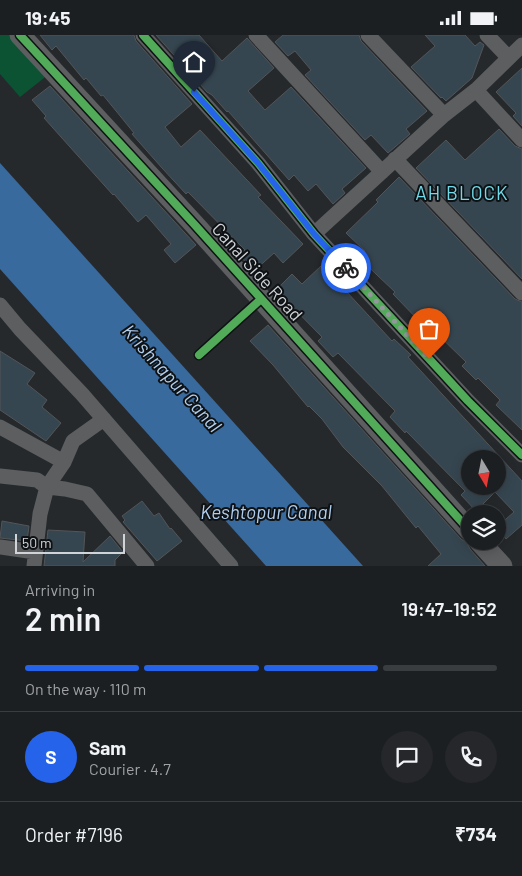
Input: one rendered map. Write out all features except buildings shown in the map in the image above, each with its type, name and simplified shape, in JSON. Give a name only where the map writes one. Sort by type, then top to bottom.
[{"type":"street","name":"Canal Side Road","points":[[20,35],[194,224],[461,521]]},
{"type":"street","points":[[143,35],[258,163],[314,234],[468,401],[522,455]]},
{"type":"street","points":[[256,35],[382,172]]},
{"type":"street","points":[[368,35],[444,115]]},
{"type":"street","points":[[487,35],[508,57]]},
{"type":"street","points":[[314,234],[444,115],[476,90],[522,45]]},
{"type":"street","points":[[476,90],[522,141]]},
{"type":"street","points":[[396,159],[522,293]]},
{"type":"street","points":[[0,305],[104,419],[231,566]]},
{"type":"street","points":[[0,547],[34,559],[40,514],[47,487],[64,462],[73,441],[104,419]]},
{"type":"street","points":[[0,427],[64,462]]},
{"type":"street","points":[[0,476],[37,480],[47,487],[87,494],[147,566]]},
{"type":"street","points":[[487,550],[502,566]]},
{"type":"green space","points":[[0,35],[14,35],[49,74],[20,97],[0,74]]},
{"type":"water","name":"Keshtopur Canal","points":[[0,163],[363,566],[266,566],[0,269]]},
{"type":"cycle path","points":[[20,35],[194,224],[461,521]]},
{"type":"cycle path","points":[[143,35],[258,163],[314,234],[468,401],[522,455]]},
{"type":"cycle path","points":[[199,355],[261,299]]},
{"type":"way so far","points":[[346,268],[429,359]]},
{"type":"district","name":"AH BLOCK","points":[[462,193]]},
{"type":"route","points":[[194,92],[258,163],[314,234],[346,268]]},
{"type":"water label","name":"Krishnapur Canal","points":[[172,378]]}]
